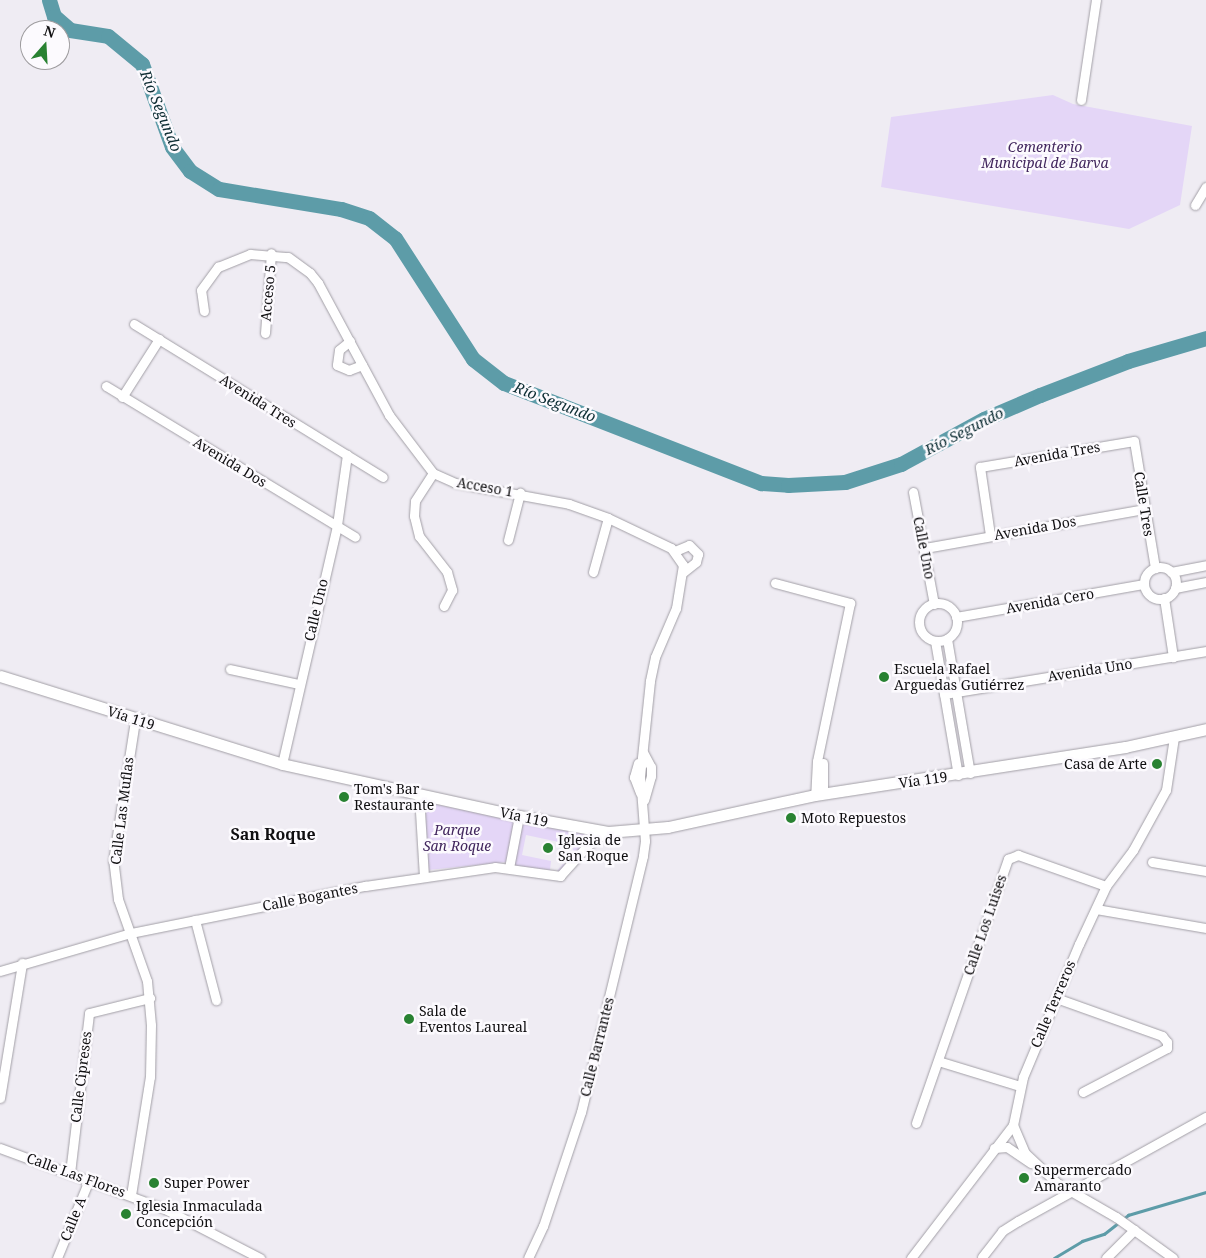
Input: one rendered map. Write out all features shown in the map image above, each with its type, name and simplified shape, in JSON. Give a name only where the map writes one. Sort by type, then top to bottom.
[{"type":"main road","name":"Vía 119","points":[[0,676],[135,720],[282,764],[519,816],[608,832],[644,831],[715,819],[819,795],[970,773],[1174,737],[1206,729]]},
{"type":"street","points":[[1081,100],[1096,0]]},
{"type":"street","points":[[1195,205],[1206,187]]},
{"type":"street","name":"Acceso 1","points":[[204,310],[201,290],[218,267],[250,254],[272,253],[288,257],[310,273],[350,341],[389,415],[432,473],[455,483],[520,493],[569,504],[608,518],[675,551]]},
{"type":"street","name":"Acceso 5","points":[[265,333],[272,253]]},
{"type":"street","name":"Avenida Tres","points":[[134,324],[383,477]]},
{"type":"street","points":[[122,397],[159,339]]},
{"type":"street","points":[[350,341],[339,350],[337,364],[349,370],[362,366]]},
{"type":"street","name":"Avenida Dos","points":[[106,386],[355,538]]},
{"type":"street","name":"Avenida Tres","points":[[990,535],[980,467],[1134,441]]},
{"type":"street","name":"Calle Tres","points":[[1134,441],[1155,568]]},
{"type":"street","name":"Calle Uno","points":[[282,764],[337,526],[347,455]]},
{"type":"street","points":[[432,473],[415,501],[414,516],[419,536],[447,572],[452,590],[444,606]]},
{"type":"street","name":"Calle Uno","points":[[913,492],[934,604]]},
{"type":"street","points":[[508,540],[520,493]]},
{"type":"street","name":"Avenida Dos","points":[[925,548],[1144,509]]},
{"type":"street","points":[[593,572],[608,518]]},
{"type":"street","points":[[644,831],[644,800],[640,776],[655,657],[676,608],[683,572],[675,551],[688,545],[698,554],[696,562],[683,572]]},
{"type":"street","points":[[1206,565],[1171,572],[1155,568],[1147,574],[1144,584],[1153,597],[1164,598],[1175,588],[1206,582]]},
{"type":"street","points":[[1171,572],[1175,588]]},
{"type":"street","points":[[775,583],[850,603],[821,751],[819,795]]},
{"type":"street","name":"Avenida Cero","points":[[956,617],[1144,584]]},
{"type":"street","points":[[1164,598],[1173,657]]},
{"type":"street","points":[[934,604],[945,605],[956,617],[956,630],[947,639],[935,641],[924,636],[919,625],[921,614],[934,604]]},
{"type":"street","points":[[947,639],[970,773]]},
{"type":"street","points":[[935,641],[958,775]]},
{"type":"street","name":"Avenida Uno","points":[[944,694],[1206,651]]},
{"type":"street","points":[[230,668],[299,684]]},
{"type":"street","name":"Calle Las Muflas","points":[[131,1195],[150,1077],[150,998],[143,965],[118,899],[113,861],[135,720]]},
{"type":"street","name":"Calle Terreros","points":[[911,1258],[1013,1125],[1020,1086],[1056,998],[1106,886],[1133,850],[1166,790],[1174,737]]},
{"type":"street","points":[[419,795],[424,877]]},
{"type":"street","points":[[509,868],[519,816]]},
{"type":"street","name":"Calle Barrantes","points":[[528,1258],[552,1201],[581,1112],[643,856],[644,831]]},
{"type":"street","name":"Calle Bogantes","points":[[0,971],[22,963],[131,933],[424,877],[509,868],[560,876],[588,845],[608,832]]},
{"type":"street","name":"Calle Los Luises","points":[[916,1124],[1008,859],[1018,855],[1106,886]]},
{"type":"street","points":[[1152,862],[1206,871]]},
{"type":"street","points":[[1096,909],[1206,928]]},
{"type":"street","points":[[195,920],[216,1000]]},
{"type":"street","points":[[0,1098],[22,963]]},
{"type":"street","name":"Calle Cipreses","points":[[70,1173],[90,1013],[150,998]]},
{"type":"street","points":[[1056,998],[1162,1036],[1167,1042],[1167,1048],[1082,1092]]},
{"type":"street","points":[[938,1061],[1020,1086]]},
{"type":"street","points":[[982,1256],[1002,1231],[1206,1117]]},
{"type":"street","points":[[1013,1125],[1026,1153],[1038,1167]]},
{"type":"street","points":[[994,1148],[1006,1147],[1071,1191],[1116,1217],[1173,1258]]},
{"type":"street","name":"Calle Las Flores","points":[[0,1148],[131,1195],[198,1223],[258,1257]]},
{"type":"street","name":"Calle A","points":[[57,1258],[89,1180]]},
{"type":"street","points":[[1106,1258],[1134,1230]]},
{"type":"green space","name":"Cementerio Municipal de Barva","points":[[1053,95],[1073,104],[1192,126],[1180,205],[1129,229],[881,187],[891,117]]},
{"type":"green space","name":"Parque San Roque","points":[[425,802],[515,821],[507,862],[428,870]]},
{"type":"green space","points":[[523,822],[592,836],[568,864],[576,840],[560,837],[559,842],[526,835],[522,855],[551,861],[550,870],[556,872],[563,864],[568,865],[560,874],[513,866]]},
{"type":"waterway","name":"Río Segundo","points":[[49,0],[54,16],[70,30],[108,36],[142,64],[172,147],[190,171],[219,189],[341,209],[369,218],[395,238],[473,359],[504,383],[761,483],[788,485],[845,482],[901,464],[984,419],[1040,395],[1128,361],[1206,338]]},
{"type":"waterway","points":[[1054,1258],[1082,1241],[1104,1234],[1128,1215],[1206,1192]]},
{"type":"place","name":"Escuela Rafael Arguedas Gutiérrez","points":[[884,677]]},
{"type":"place","name":"Casa de Arte","points":[[1157,764]]},
{"type":"place","name":"Tom's Bar Restaurante","points":[[344,797]]},
{"type":"place","name":"Moto Repuestos","points":[[791,818]]},
{"type":"place","name":"Iglesia de San Roque","points":[[548,848]]},
{"type":"place","name":"Sala de Eventos Laureal","points":[[409,1019]]},
{"type":"place","name":"Supermercado Amaranto","points":[[1024,1178]]},
{"type":"place","name":"Super Power","points":[[154,1183]]},
{"type":"place","name":"Iglesia Inmaculada Concepción","points":[[126,1214]]},
{"type":"district","name":"San Roque","points":[[273,834]]}]
